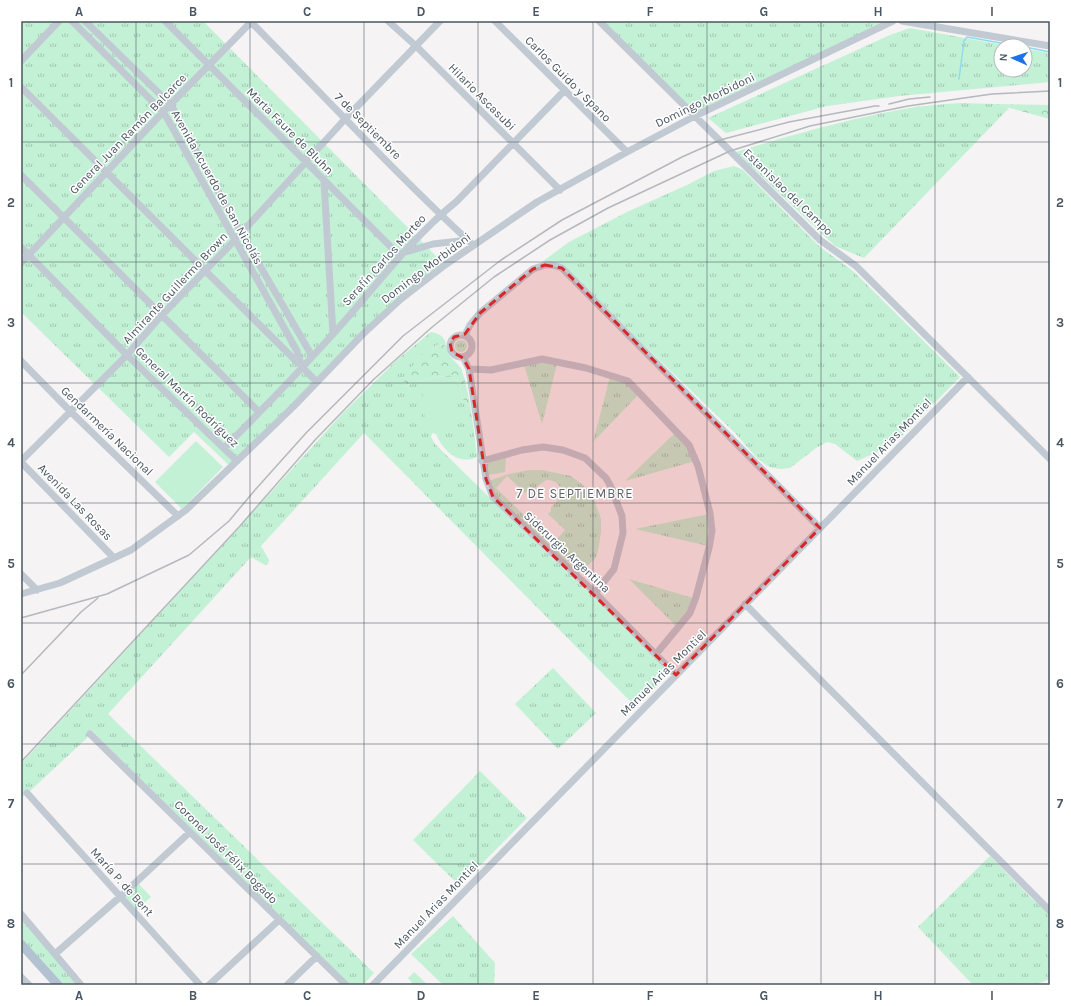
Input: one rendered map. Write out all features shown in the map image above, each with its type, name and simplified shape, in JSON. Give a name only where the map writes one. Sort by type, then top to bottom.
[{"type":"main road","points":[[21,944],[58,985]]},
{"type":"street","points":[[21,61],[59,21]]},
{"type":"street","name":"Avenida Acuerdo de San Nicolás","points":[[72,21],[163,112],[297,351],[302,367],[316,382]]},
{"type":"street","name":"Avenida Acuerdo de San Nicolás","points":[[85,21],[171,105],[241,233],[312,356]]},
{"type":"street","name":"Marta Faure de Bluhn","points":[[165,21],[324,182],[401,255]]},
{"type":"street","name":"General Juan Ramón Balcarce","points":[[21,263],[251,21]]},
{"type":"street","name":"7 de Septiembre","points":[[251,21],[345,119],[470,243]]},
{"type":"street","name":"Hilario Ascasubi","points":[[388,21],[416,46],[560,190]]},
{"type":"street","name":"Almirante Guillermo Brown","points":[[21,462],[127,355],[161,316],[235,240],[345,119],[440,21]]},
{"type":"street","name":"Carlos Guido y Spano","points":[[495,21],[627,152]]},
{"type":"street","name":"Estanislao del Campo","points":[[599,21],[820,240],[856,266],[1050,459]]},
{"type":"street","name":"Domingo Morbidoni","points":[[21,594],[60,583],[131,550],[169,524],[186,510],[237,461],[363,334],[401,298],[470,243],[537,202],[695,116],[893,21]]},
{"type":"street","points":[[902,21],[1050,46]]},
{"type":"street","points":[[21,87],[302,367]]},
{"type":"street","name":"Serafín Carlos Morteo","points":[[224,448],[333,334],[401,255],[440,214],[457,201],[565,90]]},
{"type":"street","points":[[21,175],[259,412]]},
{"type":"street","points":[[324,182],[333,334]]},
{"type":"street","points":[[401,255],[433,244],[470,243]]},
{"type":"street","name":"General Martín Rodríguez","points":[[21,247],[127,355],[237,461]]},
{"type":"street","points":[[463,357],[468,355],[472,348],[471,340],[465,335],[470,325],[480,313],[533,269],[546,265],[553,265],[562,268],[820,528]]},
{"type":"street","name":"Siderurgia Argentina","points":[[465,335],[454,337],[450,346],[454,355],[463,357],[469,369],[482,461],[489,489],[497,502],[595,593],[676,675]]},
{"type":"street","points":[[469,369],[491,370],[542,359],[586,368],[628,381],[689,445],[698,466],[710,512],[712,531],[709,548],[690,613],[656,654]]},
{"type":"street","name":"Gendarmería Nacional","points":[[21,361],[178,516]]},
{"type":"street","name":"Manuel Arias Montiel","points":[[373,985],[968,377]]},
{"type":"street","points":[[482,461],[522,450],[543,447],[563,450],[585,458],[606,478],[622,516],[622,533],[614,569],[595,593]]},
{"type":"street","name":"Avenida Las Rosas","points":[[21,462],[114,558]]},
{"type":"street","points":[[21,574],[37,590]]},
{"type":"street","points":[[745,604],[1050,911]]},
{"type":"street","name":"Coronel José Félix Bogado","points":[[90,734],[346,985]]},
{"type":"street","name":"María P. de Bent","points":[[27,793],[200,985]]},
{"type":"street","points":[[55,954],[121,896],[190,832]]},
{"type":"street","points":[[21,914],[81,985]]},
{"type":"street","points":[[209,985],[279,920]]},
{"type":"street","points":[[287,985],[317,956]]},
{"type":"street","points":[[21,977],[29,985]]},
{"type":"highlighted area","points":[[545,265],[562,268],[820,528],[676,675],[493,497],[486,479],[469,369],[463,358],[452,352],[450,343],[454,337],[465,334],[480,313],[533,269]]},
{"type":"green space","points":[[21,21],[203,21],[445,265],[401,299],[231,467],[194,432],[169,457],[21,312]]},
{"type":"green space","points":[[601,21],[888,21],[695,112]]},
{"type":"green space","points":[[910,28],[993,43],[993,78],[1033,78],[1033,50],[1050,53],[1050,82],[899,96],[827,106],[726,133],[708,118],[890,35]]},
{"type":"green space","points":[[961,103],[995,104],[1009,108],[864,258],[835,246],[736,152],[803,132],[870,116],[915,107]]},
{"type":"green space","points":[[995,104],[1050,105],[1050,119]]},
{"type":"green space","points":[[734,166],[743,170],[820,247],[853,271],[960,377],[893,445],[857,461],[835,444],[827,442],[816,448],[790,468],[781,469],[769,467],[758,459],[734,432],[623,325],[552,262],[542,262],[569,242],[627,212],[714,171]]},
{"type":"green space","points":[[431,332],[442,336],[446,346],[441,344],[427,351],[413,367],[403,387],[419,381],[450,375],[457,381],[463,399],[471,409],[477,457],[464,459],[452,455],[443,446],[436,434],[432,433],[431,437],[435,444],[671,671],[636,707],[364,433],[261,546],[269,560],[268,564],[265,565],[251,557],[108,714],[374,973],[363,985],[350,985],[92,731],[88,732],[87,738],[30,791],[27,790],[25,795],[21,798],[21,764],[342,414],[397,360]]},
{"type":"green space","points":[[463,340],[466,341],[466,351],[459,352],[456,351],[455,344],[456,341]]},
{"type":"green space","points":[[441,344],[446,346],[449,355],[461,368],[471,409],[463,399],[457,381],[450,375],[419,381],[402,387],[412,366],[427,351]]},
{"type":"green space","points":[[542,360],[557,364],[542,424],[524,365]]},
{"type":"green space","points":[[610,377],[627,383],[639,394],[593,442]]},
{"type":"green space","points":[[451,379],[456,426],[426,429],[421,382]]},
{"type":"green space","points":[[676,432],[688,446],[695,461],[625,481]]},
{"type":"green space","points":[[196,441],[223,467],[182,509],[155,482]]},
{"type":"green space","points":[[504,457],[506,458],[505,472],[488,475],[487,464],[489,461]]},
{"type":"green space","points":[[529,470],[542,470],[571,476],[583,485],[594,499],[601,519],[601,532],[598,551],[595,559],[578,574],[498,498],[489,481],[509,474]],"holes":[[[507,476],[525,493],[529,489],[533,490],[546,480],[556,482],[560,487],[560,497],[551,507],[551,511],[548,514],[565,530],[553,543],[496,488]]]},
{"type":"green space","points":[[709,514],[711,531],[708,546],[635,529]]},
{"type":"green space","points":[[629,579],[693,598],[688,612],[677,627]]},
{"type":"green space","points":[[553,668],[596,713],[558,749],[515,704]]},
{"type":"green space","points":[[480,771],[527,818],[460,886],[413,840]]},
{"type":"green space","points":[[990,856],[1032,899],[1050,914],[1050,979],[1035,985],[973,985],[918,927]]},
{"type":"green space","points":[[138,883],[151,897],[136,910],[124,896]]},
{"type":"green space","points":[[453,916],[495,963],[494,985],[443,985],[411,954]]},
{"type":"green space","points":[[21,919],[79,985],[64,985],[21,938]]},
{"type":"green space","points":[[414,972],[428,985],[414,985],[408,978]]},
{"type":"waterway","points":[[959,79],[964,41],[967,37],[993,42]]},
{"type":"waterway","points":[[1033,49],[1050,52]]},
{"type":"railway","points":[[21,762],[239,527],[315,440],[373,380],[431,328],[494,277],[550,240],[608,208],[730,151],[810,126],[908,106],[992,94],[1050,91]]},
{"type":"railway","points":[[889,104],[909,99],[930,97]]},
{"type":"railway","points":[[21,618],[107,594],[189,555],[229,521],[306,433],[403,336],[501,260],[562,220],[682,157],[720,140],[789,122],[879,106]]},
{"type":"railway","points":[[21,675],[81,612],[98,598]]},
{"type":"district","name":"7 DE SEPTIEMBRE","points":[[575,493]]}]
